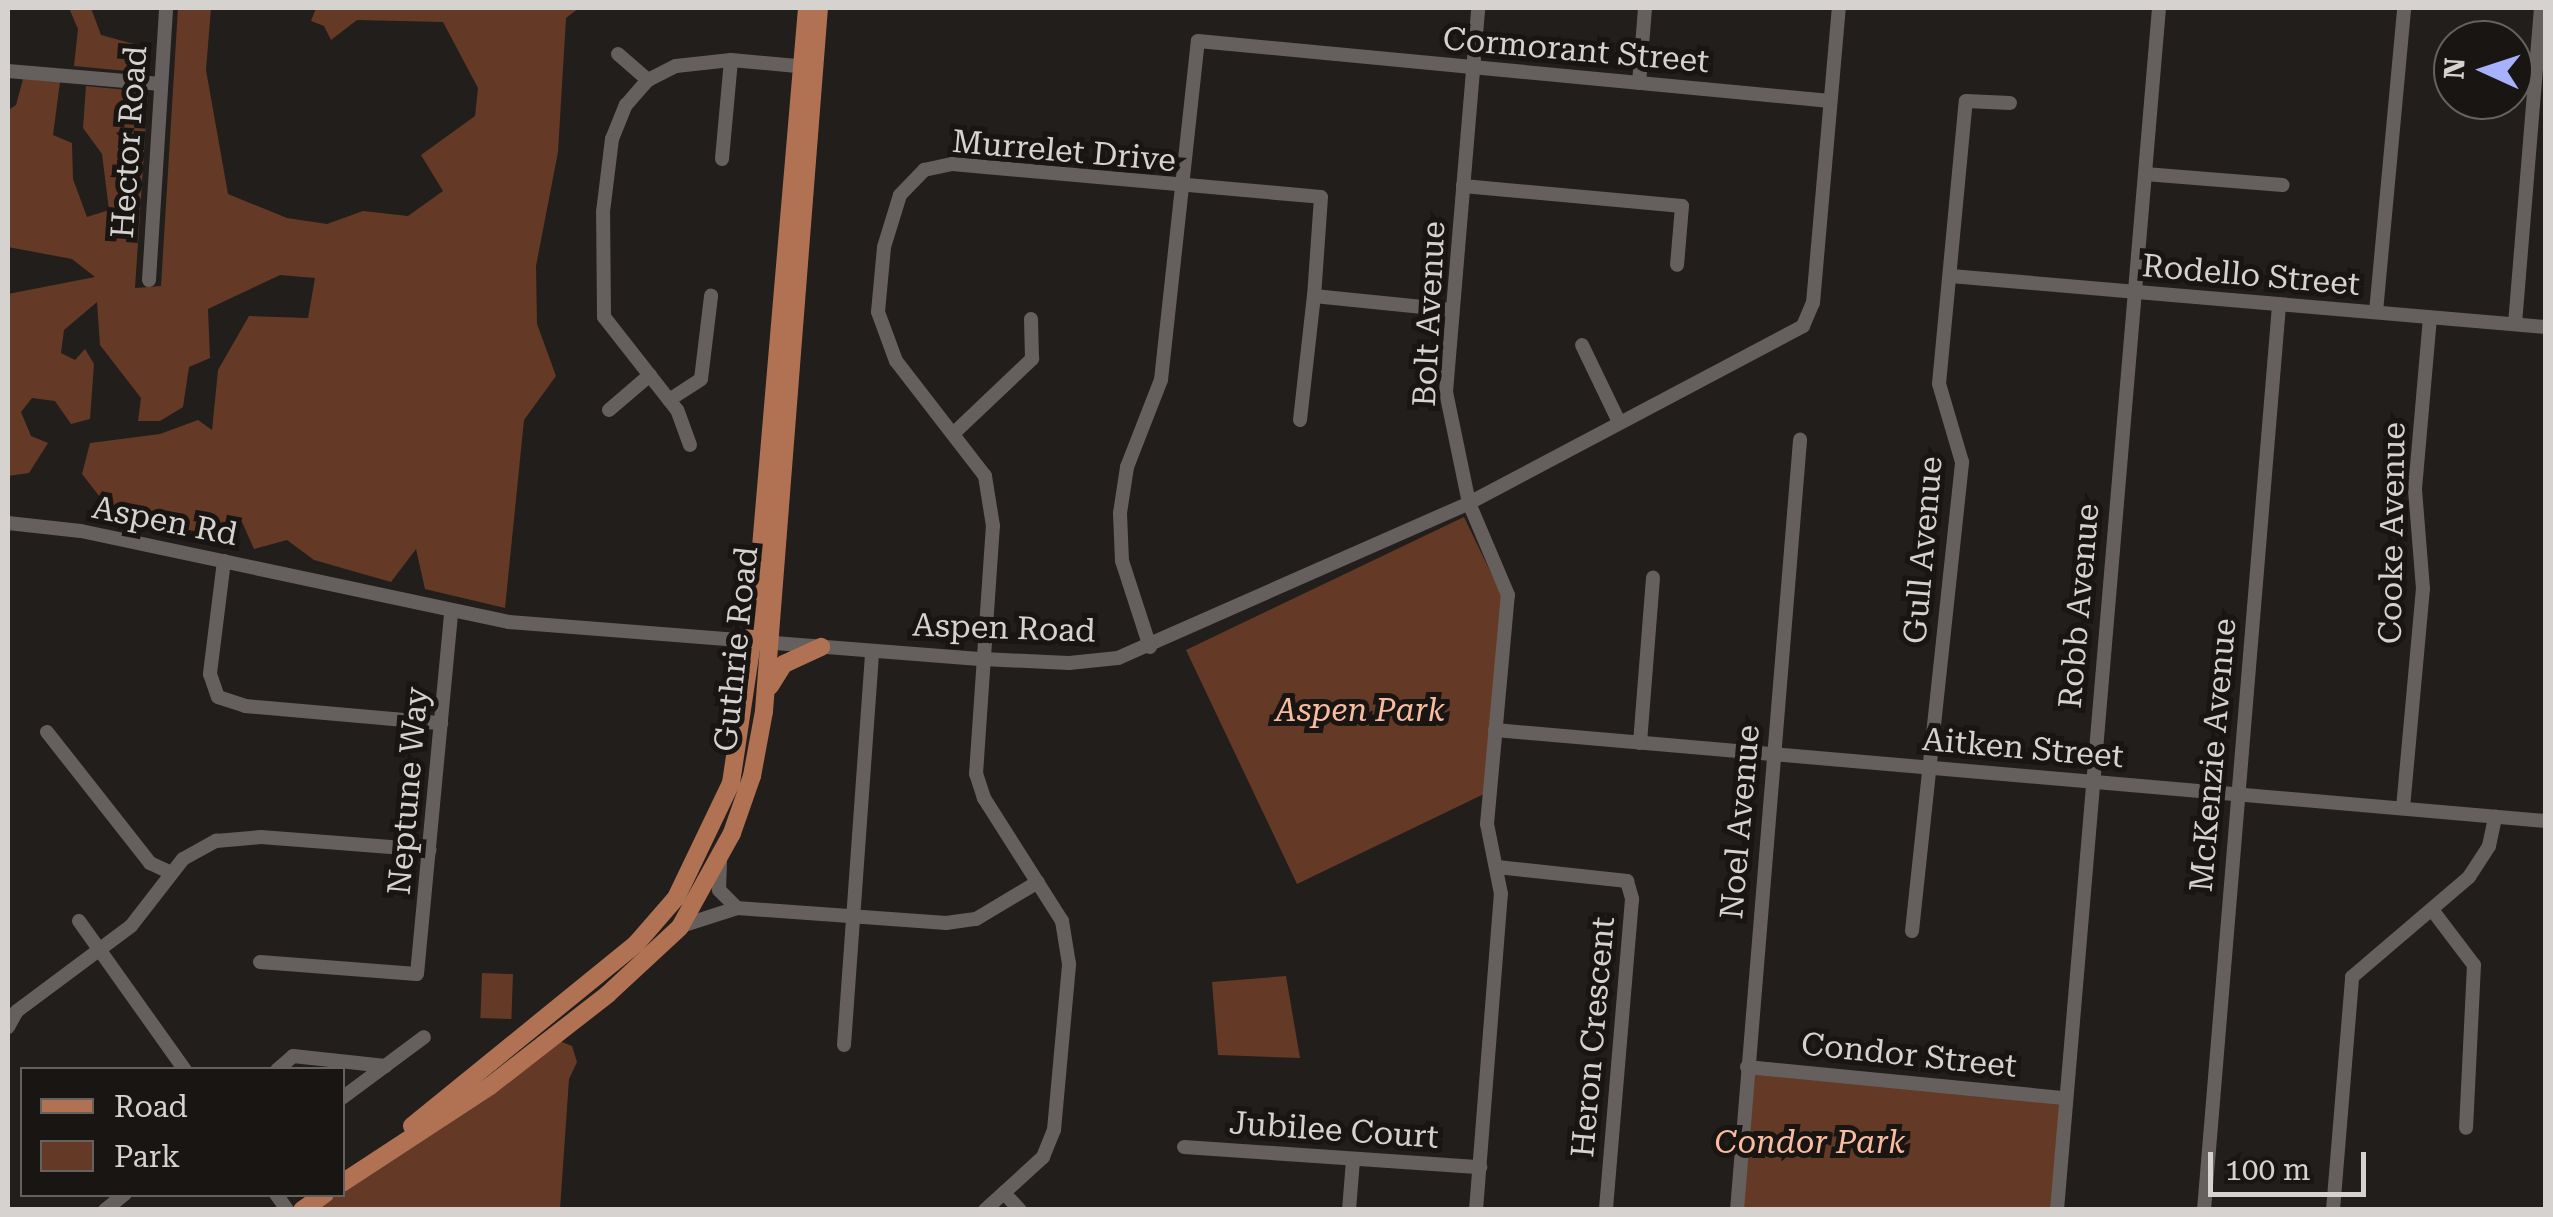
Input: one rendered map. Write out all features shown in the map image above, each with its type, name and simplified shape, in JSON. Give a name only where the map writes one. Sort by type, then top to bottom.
[{"type":"main road","name":"Guthrie Road","points":[[808,8],[809,67]]},
{"type":"main road","name":"Guthrie Road","points":[[346,1180],[585,988],[676,898],[732,783],[761,642],[809,67],[819,8]]},
{"type":"main road","name":"Guthrie Road","points":[[346,1180],[490,1086],[608,994],[680,926],[721,854],[752,776],[765,696],[761,642]]},
{"type":"main road","points":[[765,696],[784,664],[821,646]]},
{"type":"street","name":"Hector Road","points":[[148,280],[166,8]]},
{"type":"street","name":"Bolt Avenue","points":[[1476,1210],[1501,894],[1487,824],[1508,595],[1469,503],[1446,392],[1478,8]]},
{"type":"street","points":[[1639,83],[1645,8]]},
{"type":"street","points":[[1830,101],[1839,8]]},
{"type":"street","name":"Robb Avenue","points":[[2058,1210],[2090,780],[2159,8]]},
{"type":"street","points":[[2376,312],[2404,8]]},
{"type":"street","points":[[2514,324],[2538,123],[2541,8]]},
{"type":"street","name":"Cormorant Street","points":[[1183,188],[1194,45],[1830,101]]},
{"type":"street","points":[[618,54],[648,80]]},
{"type":"street","points":[[690,445],[669,400],[604,317],[600,288],[612,139],[626,106],[648,80],[698,60],[809,67]]},
{"type":"street","points":[[722,158],[731,60]]},
{"type":"street","points":[[8,72],[160,84]]},
{"type":"street","name":"Aspen Road","points":[[311,579],[451,612],[761,642],[1069,663],[1150,647],[1469,503],[1619,422],[1785,342],[1804,326],[1813,303],[1830,101]]},
{"type":"street","name":"Gull Avenue","points":[[1912,931],[1962,462],[1939,384],[1966,101],[2010,103]]},
{"type":"street","name":"Murrelet Drive","points":[[985,1210],[1043,1157],[1054,1130],[1061,1074],[1066,937],[1038,882],[984,798],[976,774],[993,526],[986,476],[896,361],[878,312],[884,247],[909,181],[952,164],[1183,188],[1322,197],[1314,296]]},
{"type":"street","points":[[2145,174],[2283,185]]},
{"type":"street","points":[[1463,186],[1682,206],[1678,265]]},
{"type":"street","points":[[1150,647],[1122,562],[1120,514],[1127,467],[1160,380],[1183,188]]},
{"type":"street","name":"Rodello Street","points":[[1951,276],[2546,327]]},
{"type":"street","points":[[669,400],[701,379],[711,296]]},
{"type":"street","points":[[1300,420],[1314,296],[1452,310]]},
{"type":"street","name":"McKenzie Avenue","points":[[2204,1210],[2279,305]]},
{"type":"street","name":"Cooke Avenue","points":[[2403,808],[2423,588],[2414,489],[2430,318]]},
{"type":"street","points":[[954,433],[1032,359],[1030,319]]},
{"type":"street","points":[[1582,345],[1619,422]]},
{"type":"street","points":[[610,410],[650,375]]},
{"type":"street","name":"Noel Avenue","points":[[1737,1210],[1800,440]]},
{"type":"street","name":"Aspen Rd","points":[[8,523],[311,579]]},
{"type":"street","points":[[224,560],[212,686],[218,697],[245,706],[442,723]]},
{"type":"street","points":[[1640,744],[1653,578]]},
{"type":"street","name":"Neptune Way","points":[[260,962],[418,974],[451,612]]},
{"type":"street","points":[[844,1044],[872,650]]},
{"type":"street","name":"Aitken Street","points":[[1496,730],[2546,821]]},
{"type":"street","points":[[47,732],[150,862],[169,872]]},
{"type":"street","points":[[2333,1210],[2352,978],[2434,911],[2480,861],[2494,817]]},
{"type":"street","points":[[8,1028],[12,1007],[131,926],[169,872],[216,841],[240,838],[429,850]]},
{"type":"street","points":[[721,854],[719,890],[737,908]]},
{"type":"street","name":"Heron Crescent","points":[[1497,867],[1626,881],[1632,899],[1606,1210]]},
{"type":"street","points":[[680,926],[737,908],[853,917],[976,919],[1038,882]]},
{"type":"street","points":[[2434,911],[2474,965],[2466,1128]]},
{"type":"street","points":[[79,921],[183,1067]]},
{"type":"street","points":[[345,1096],[424,1037]]},
{"type":"street","points":[[281,1067],[293,1056],[384,1066]]},
{"type":"street","name":"Condor Street","points":[[1748,1067],[2064,1098]]},
{"type":"street","name":"Jubilee Court","points":[[1184,1147],[1480,1167]]},
{"type":"street","points":[[1349,1210],[1353,1160]]},
{"type":"street","points":[[1004,1193],[1020,1210]]},
{"type":"green space","points":[[69,8],[91,8],[101,35],[134,44],[127,71],[74,66],[78,29]]},
{"type":"green space","points":[[178,8],[211,8],[206,70],[228,194],[287,218],[327,224],[363,211],[408,216],[443,191],[421,155],[475,116],[478,88],[443,22],[357,20],[331,40],[324,26],[311,21],[316,8],[579,8],[566,18],[558,152],[536,266],[537,324],[556,376],[524,420],[505,608],[425,589],[416,549],[391,582],[314,560],[287,540],[254,549],[242,522],[189,534],[114,515],[82,474],[90,443],[160,434],[198,420],[212,430],[218,370],[249,316],[308,318],[315,278],[280,275],[208,309],[210,358],[189,367],[183,407],[160,421],[138,421],[141,398],[100,345],[97,302],[64,330],[61,353],[75,360],[85,349],[94,364],[90,419],[71,424],[55,401],[32,398],[21,412],[31,436],[48,443],[29,473],[8,476],[8,294],[95,277],[72,259],[8,247],[8,110],[16,105],[23,79],[60,82],[53,135],[72,143],[73,179],[87,217],[109,210],[102,154],[83,128],[86,86],[148,92],[135,288],[161,286]]},
{"type":"green space","name":"Aspen Park","points":[[1464,517],[1504,600],[1486,793],[1297,884],[1186,650]]},
{"type":"green space","points":[[482,973],[513,974],[511,1019],[480,1018]]},
{"type":"green space","points":[[1286,976],[1300,1058],[1218,1055],[1212,982]]},
{"type":"green space","points":[[549,1037],[572,1046],[577,1062],[569,1079],[560,1209],[303,1210],[322,1197],[345,1197],[345,1182]]},
{"type":"green space","name":"Condor Park","points":[[1747,1067],[2064,1098],[2057,1209],[1737,1210]]}]
